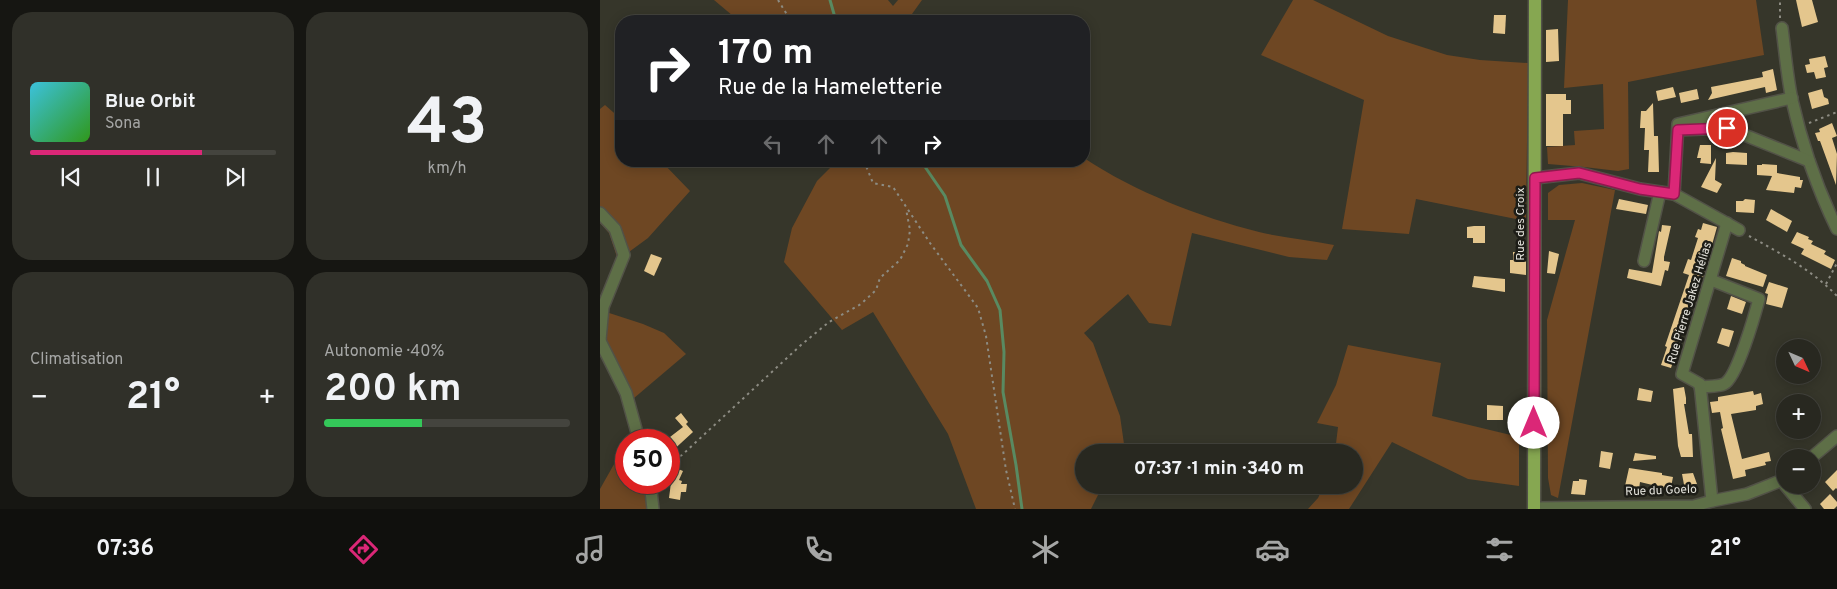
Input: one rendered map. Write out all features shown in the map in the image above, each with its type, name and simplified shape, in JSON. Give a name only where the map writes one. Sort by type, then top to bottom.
[{"type":"main road","name":"Rue des Croix","points":[[1534,0],[1534,508]]},
{"type":"street","points":[[1782,28],[1792,98],[1799,126],[1824,203],[1837,229]]},
{"type":"street","points":[[1678,127],[1725,113],[1792,98]]},
{"type":"street","points":[[1725,113],[1727,128]]},
{"type":"street","points":[[1678,127],[1727,128],[1809,161]]},
{"type":"street","points":[[1674,194],[1678,127]]},
{"type":"street","points":[[1535,178],[1579,173],[1625,186],[1674,194],[1739,230]]},
{"type":"street","points":[[1644,261],[1660,192]]},
{"type":"street","points":[[600,212],[615,229],[624,255],[603,307],[600,340],[626,393],[636,429]]},
{"type":"street","name":"Rue Pierre Jakez Hélias","points":[[1700,387],[1700,384],[1682,374],[1727,224]]},
{"type":"street","points":[[1711,280],[1759,299],[1756,313],[1733,376],[1724,384],[1700,387],[1718,503]]},
{"type":"street","points":[[1821,450],[1837,436]]},
{"type":"street","name":"Rue du Goelo","points":[[1534,508],[1694,506],[1718,503],[1776,485]]},
{"type":"street","points":[[651,494],[653,509]]},
{"type":"street","points":[[1793,494],[1805,509]]},
{"type":"path","points":[[778,0],[787,15]]},
{"type":"path","points":[[1780,0],[1782,28]]},
{"type":"path","points":[[1799,126],[1837,112]]},
{"type":"path","points":[[866,167],[873,184],[893,187],[978,308],[986,336],[1006,470],[1015,509]]},
{"type":"path","points":[[680,456],[801,345],[829,322],[861,304],[876,290],[880,278],[900,260],[908,244],[910,230],[906,207]]},
{"type":"path","points":[[1739,230],[1800,265],[1826,284],[1837,296]]},
{"type":"path","points":[[1826,284],[1837,263]]},
{"type":"shaded area","points":[[714,0],[888,0],[893,6],[898,0],[922,0],[911,15],[732,15]]},
{"type":"shaded area","points":[[1293,0],[1313,0],[1388,36],[1447,55],[1480,60],[1528,63],[1526,221],[1416,199],[1409,234],[1342,229],[1364,100],[1261,55]]},
{"type":"shaded area","points":[[1568,0],[1756,0],[1764,55],[1628,82],[1629,169],[1618,171],[1548,164],[1547,147],[1575,145],[1574,131],[1604,129],[1603,84],[1564,88]]},
{"type":"shaded area","points":[[605,105],[615,114],[615,167],[667,167],[690,191],[648,238],[618,260],[609,233],[600,223],[600,109]]},
{"type":"shaded area","points":[[1090,162],[1146,192],[1214,219],[1268,234],[1334,245],[1327,260],[1289,257],[1192,233],[1171,326],[1149,323],[1128,294],[1084,333],[1093,343],[1120,416],[1124,444],[1075,444],[1075,494],[1098,494],[1091,509],[976,509],[948,434],[873,312],[842,330],[784,262],[792,228],[817,181],[831,167],[1090,167]]},
{"type":"shaded area","points":[[1582,183],[1615,190],[1558,498],[1551,495],[1548,478],[1547,320],[1575,220],[1548,220],[1548,193],[1559,185]]},
{"type":"shaded area","points":[[600,310],[664,333],[686,354],[627,404],[600,351]]},
{"type":"shaded area","points":[[1348,345],[1441,363],[1432,416],[1519,437],[1519,486],[1468,479],[1392,442],[1363,487],[1363,444],[1336,444],[1338,427],[1317,423],[1336,385]]},
{"type":"shaded area","points":[[615,462],[615,494],[647,494],[649,509],[600,509],[600,489]]},
{"type":"shaded area","points":[[1320,494],[1359,494],[1349,509],[1308,509]]},
{"type":"building","points":[[1796,0],[1812,0],[1818,22],[1802,27]]},
{"type":"building","points":[[1494,15],[1506,15],[1505,34],[1493,33]]},
{"type":"building","points":[[1558,29],[1559,61],[1546,62],[1546,30]]},
{"type":"building","points":[[1825,56],[1828,67],[1824,68],[1826,77],[1816,79],[1814,72],[1807,73],[1805,65],[1810,64],[1809,59]]},
{"type":"building","points":[[1773,69],[1777,90],[1766,93],[1765,87],[1708,100],[1712,93],[1711,87],[1763,77],[1762,72]]},
{"type":"building","points":[[1673,87],[1676,97],[1658,101],[1656,91]]},
{"type":"building","points":[[1697,89],[1699,99],[1681,103],[1679,93]]},
{"type":"building","points":[[1822,89],[1824,97],[1828,99],[1829,104],[1812,109],[1808,93]]},
{"type":"building","points":[[1546,94],[1566,94],[1566,100],[1571,100],[1571,114],[1563,114],[1563,146],[1546,146]]},
{"type":"building","points":[[1653,103],[1654,136],[1658,136],[1659,172],[1648,172],[1649,150],[1644,150],[1645,128],[1640,128],[1641,111],[1646,111]]},
{"type":"building","points":[[1832,123],[1837,136],[1832,138],[1837,154],[1836,185],[1820,141],[1818,141],[1815,133],[1820,132],[1819,129]]},
{"type":"building","points":[[1700,145],[1711,145],[1711,164],[1700,163],[1701,158],[1697,158]]},
{"type":"building","points":[[1726,153],[1747,153],[1747,165],[1726,164]]},
{"type":"building","points":[[1716,158],[1715,180],[1722,184],[1717,193],[1701,187]]},
{"type":"building","points":[[1757,165],[1777,165],[1777,173],[1800,177],[1800,180],[1803,180],[1801,188],[1795,187],[1794,193],[1766,190],[1772,176],[1757,175]]},
{"type":"building","points":[[1619,199],[1648,205],[1646,214],[1616,209]]},
{"type":"building","points":[[1745,199],[1755,200],[1754,213],[1736,212],[1736,201],[1743,201]]},
{"type":"building","points":[[1771,209],[1792,221],[1787,232],[1766,220]]},
{"type":"building","points":[[1703,223],[1717,227],[1700,288],[1698,287],[1671,368],[1661,365],[1667,347],[1665,346],[1689,275],[1683,273],[1688,259],[1691,260],[1698,238],[1695,237],[1698,229],[1701,230]]},
{"type":"building","points":[[1662,225],[1671,226],[1664,257],[1664,261],[1670,262],[1668,271],[1665,270],[1661,286],[1627,278],[1629,269],[1652,273],[1659,231],[1661,232]]},
{"type":"building","points":[[1485,226],[1485,243],[1473,243],[1473,238],[1467,238],[1467,227]]},
{"type":"building","points":[[1797,232],[1809,237],[1808,239],[1813,241],[1811,244],[1826,251],[1824,254],[1835,260],[1831,269],[1801,254],[1804,249],[1791,243]]},
{"type":"building","points":[[1549,251],[1559,254],[1555,274],[1547,273]]},
{"type":"building","points":[[1513,252],[1526,253],[1526,275],[1510,273],[1510,260],[1513,260]]},
{"type":"building","points":[[651,254],[662,258],[654,276],[644,271]]},
{"type":"building","points":[[1732,258],[1741,261],[1745,266],[1767,275],[1763,287],[1726,276]]},
{"type":"building","points":[[1474,276],[1505,279],[1505,292],[1472,287]]},
{"type":"building","points":[[1769,282],[1788,288],[1782,308],[1766,304],[1768,294],[1765,293]]},
{"type":"building","points":[[1731,296],[1746,302],[1742,314],[1727,309]]},
{"type":"building","points":[[1722,328],[1734,331],[1729,347],[1717,343]]},
{"type":"building","points":[[1684,387],[1686,404],[1684,404],[1689,434],[1692,434],[1693,457],[1681,457],[1678,446],[1673,389]]},
{"type":"building","points":[[1639,388],[1653,391],[1651,402],[1637,400]]},
{"type":"building","points":[[1753,391],[1754,395],[1761,393],[1763,404],[1756,406],[1756,410],[1731,414],[1742,459],[1769,452],[1771,461],[1765,462],[1766,465],[1745,470],[1746,476],[1733,479],[1721,429],[1723,428],[1720,412],[1712,413],[1710,402],[1718,401],[1718,397]]},
{"type":"building","points":[[1487,405],[1503,406],[1503,420],[1487,420]]},
{"type":"building","points":[[681,413],[688,422],[686,424],[693,432],[680,444],[680,429],[683,427],[675,418]]},
{"type":"building","points":[[1601,451],[1613,453],[1610,469],[1599,467]]},
{"type":"building","points":[[1635,453],[1656,456],[1656,459],[1633,461]]},
{"type":"building","points":[[1629,468],[1662,473],[1662,475],[1673,477],[1671,487],[1667,486],[1665,488],[1640,482],[1639,489],[1625,486]]},
{"type":"building","points":[[1837,470],[1837,489],[1833,491],[1825,482]]},
{"type":"building","points":[[1693,473],[1697,484],[1693,484],[1694,489],[1685,490],[1682,474]]},
{"type":"building","points":[[1579,479],[1587,480],[1585,495],[1571,494],[1573,481],[1579,481]]},
{"type":"building","points":[[680,480],[682,481],[681,484],[687,484],[686,492],[681,492],[680,500],[669,498],[670,494],[680,494]]},
{"type":"building","points":[[1830,494],[1837,502],[1837,506],[1834,509],[1824,509],[1820,504]]},
{"type":"waterway","points":[[830,0],[834,15]]},
{"type":"waterway","points":[[925,167],[945,196],[961,245],[987,281],[1000,310],[1004,352],[1003,392],[1022,509]]},
{"type":"route","points":[[1534,423],[1535,178],[1579,173],[1640,189],[1674,194],[1678,130],[1727,128]]}]
